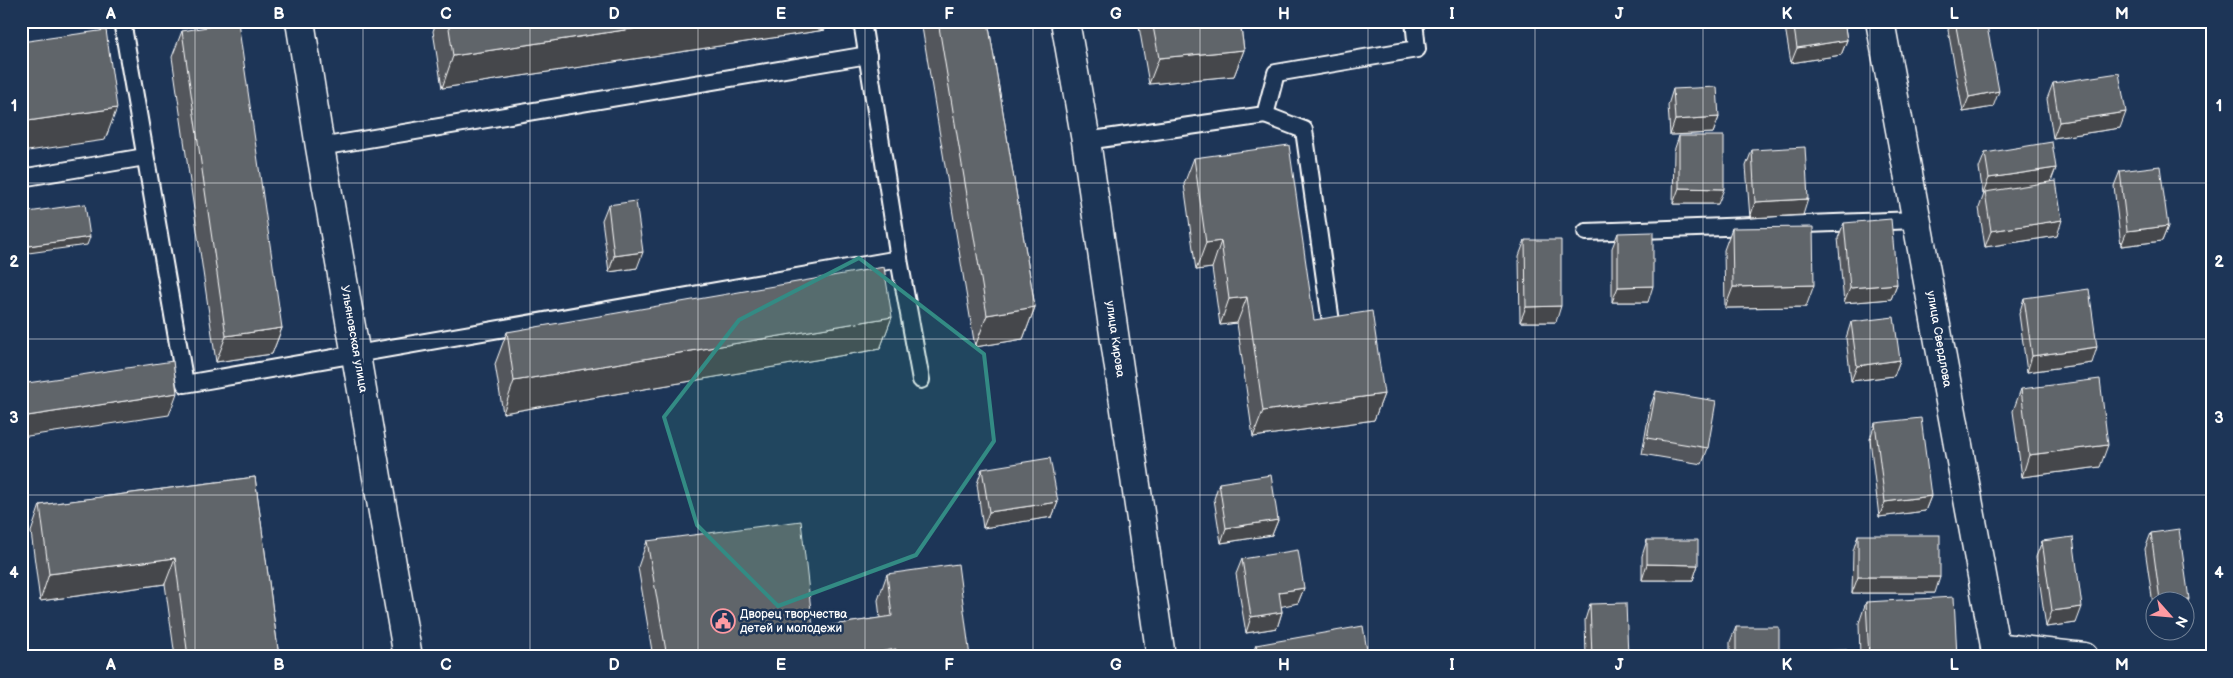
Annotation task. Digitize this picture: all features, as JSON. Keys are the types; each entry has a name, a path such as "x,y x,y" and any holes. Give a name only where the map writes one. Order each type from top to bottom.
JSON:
{"street":[{"name":"Ульяновская улица","path":"300,21 408,657"},
{"name":"улица Кирова","path":"1065,21 1086,141 1161,657"},
{"name":"улица Свердлова","path":"1880,21 1996,652"},
{"path":"1996,652 2084,657"}],"lane":[{"path":"122,21 185,384 899,259"},
{"path":"862,21 899,259 921,380"},
{"path":"1265,115 1276,73 1417,49 1414,21"},
{"path":"320,147 868,55"},
{"path":"1086,141 1265,115 1304,130 1331,322"},
{"path":"21,178 145,157"},
{"path":"1586,232 1917,220"}],"highlighted area":[{"path":"859,258 984,354 994,441 916,555 778,606 697,525 664,417 739,320"}],"building":[{"path":"448,21 684,21 453,56"},
{"path":"938,21 988,21 1035,307 987,315"},
{"path":"1152,21 1240,21 1244,50 1159,58"},
{"path":"1793,21 1844,21 1847,40 1797,48"},
{"path":"1955,21 1986,21 1999,91 1969,97"},
{"path":"238,22 282,328 226,336 182,31"},
{"path":"106,30 117,108 21,122 21,42"},
{"path":"2119,73 2126,112 2059,122 2053,83"},
{"path":"1717,87 1719,117 1675,120 1673,89"},
{"path":"1679,136 1724,136 1724,189 1679,188"},
{"path":"2052,142 2056,168 1989,178 1985,153"},
{"path":"1289,145 1314,320 1372,311 1384,394 1263,411 1247,297 1229,299 1221,241 1206,243 1194,158"},
{"path":"1805,147 1808,199 1755,202 1752,150"},
{"path":"2160,166 2168,226 2127,231 2120,171"},
{"path":"2056,181 2062,220 1991,231 1985,192"},
{"path":"636,201 643,252 614,256 608,205"},
{"path":"85,204 90,237 21,247 21,213"},
{"path":"1891,219 1897,284 1850,288 1844,223"},
{"path":"1813,227 1814,285 1733,287 1732,228"},
{"path":"1653,232 1653,286 1618,287 1618,233"},
{"path":"1525,240 1561,240 1561,306 1526,307"},
{"path":"884,267 892,317 514,381 507,332"},
{"path":"2089,289 2097,347 2032,356 2024,298"},
{"path":"1894,317 1900,360 1857,366 1851,322"},
{"path":"173,361 177,393 21,417 21,384"},
{"path":"2100,379 2108,445 2029,455 2021,389"},
{"path":"1656,391 1716,401 1708,448 1647,438"},
{"path":"1921,418 1931,496 1885,502 1875,423"},
{"path":"1050,458 1058,502 989,512 982,469"},
{"path":"1271,475 1278,520 1226,528 1219,483"},
{"path":"255,477 279,657 188,657 175,558 49,574 40,505"},
{"name":"Дворец творчества детей и молодежи","path":"801,521 813,628 892,616 887,574 958,564 970,657 897,657 896,649 851,657 667,657 647,541"},
{"path":"2179,529 2188,590 2159,590 2151,533"},
{"path":"1858,535 1940,535 1940,577 1858,577"},
{"path":"2073,537 2082,607 2052,611 2042,541"},
{"path":"1647,540 1698,540 1698,565 1647,564"},
{"path":"1298,550 1304,588 1279,592 1282,612 1251,617 1242,559"},
{"path":"1954,597 1957,657 1869,657 1866,602"},
{"path":"1626,603 1628,657 1592,657 1590,604"},
{"path":"1363,626 1368,657 1258,657 1256,645"},
{"path":"1736,627 1779,627 1779,657 1751,657 1751,653 1736,653"},
{"path":"21,630 26,657 21,657"},
{"path":"1847,650 1847,657 1803,657 1803,651"}],"place":[{"name":"Дворец творчества детей и молодежи","path":"723,621"}]}
